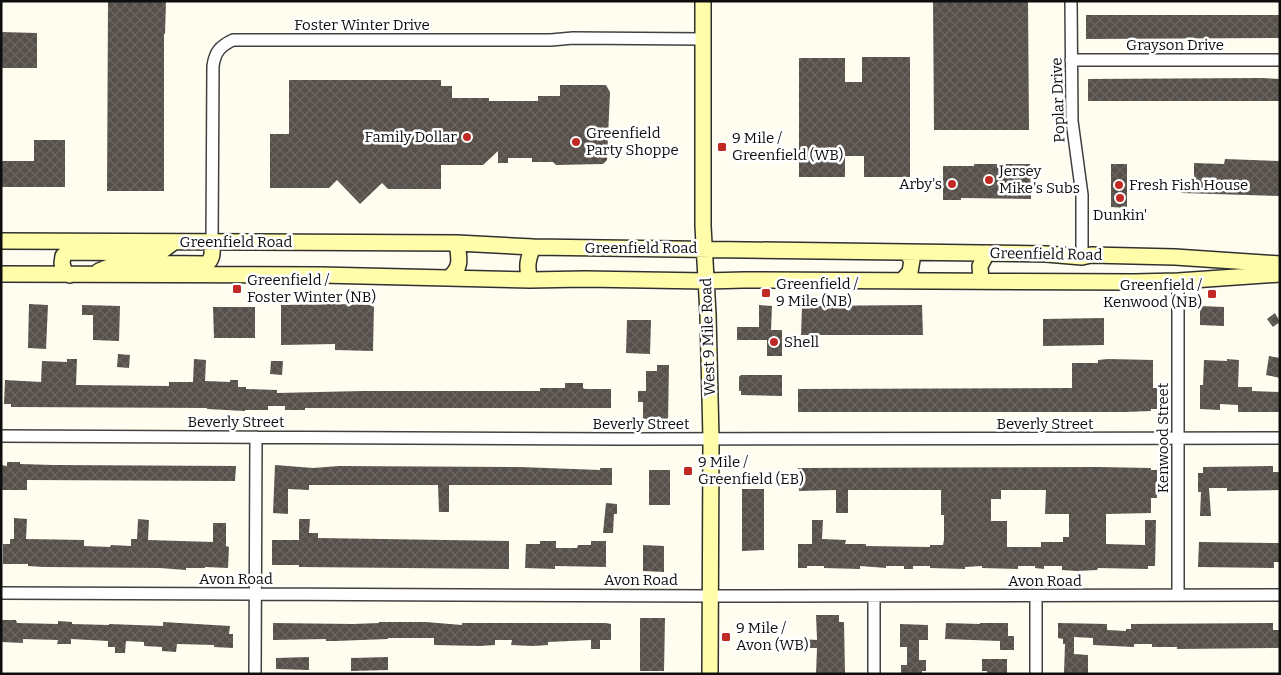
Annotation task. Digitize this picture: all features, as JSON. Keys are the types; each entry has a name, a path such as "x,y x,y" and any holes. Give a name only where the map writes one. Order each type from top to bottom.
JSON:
{"main road":[{"name":"West 9 Mile Road","path":"704,1 704,248 711,439 710,674"},
{"name":"Greenfield Road","path":"1,241 456,243 533,247 704,248 1046,254 1082,257 1091,255 1175,257 1280,264"},
{"path":"70,275 64,271 62,263 63,256 68,252 159,253 174,242"},
{"path":"88,275 119,263 206,264 210,261 213,254 212,242"},
{"path":"450,277 457,272 459,254 456,243"},
{"path":"530,280 527,265 528,257 533,247"},
{"path":"902,281 910,272 912,260 906,252"},
{"path":"981,281 980,266 988,253"},
{"name":"Greenfield Road","path":"1,274 321,275 530,280 706,281 1178,281 1280,274"}],"street":[{"name":"Poplar Drive","path":"1072,1 1072,134 1082,195 1082,257"},
{"name":"Foster Winter Drive","path":"212,242 213,66 214,56 223,44 233,40 703,39"},
{"name":"Grayson Drive","path":"1071,60 1280,60"},
{"name":"Kenwood Street","path":"1178,281 1178,595"},
{"name":"Beverly Street","path":"1,436 711,439 1280,438"},
{"path":"255,674 256,437"},
{"name":"Avon Road","path":"1,593 710,596 1280,595"},
{"path":"874,596 874,674"},
{"path":"1036,596 1036,674"}],"building":[{"path":"108,1 166,1 164,34 164,191 107,191"},
{"path":"933,1 1028,1 1029,130 934,130"},
{"path":"1086,15 1280,15 1280,38 1086,39"},
{"path":"1,32 37,33 37,68 1,68"},
{"path":"862,57 910,57 910,177 864,177 864,156 845,156 845,177 799,177 799,58 845,58 845,82 862,82"},
{"path":"1088,79 1280,79 1280,101 1088,101"},
{"path":"289,80 441,80 441,86 452,86 452,98 489,98 489,101 538,101 538,96 560,96 560,85 606,85 610,92 607,160 603,164 556,165 553,162 532,162 532,158 508,158 508,163 498,163 498,151 483,165 441,165 441,189 388,189 382,183 360,204 337,180 329,188 270,188 270,134 289,134"},
{"path":"34,140 65,140 65,187 1,187 1,161 34,161"},
{"path":"1225,159 1280,161 1280,196 1181,193 1181,181 1194,181 1194,163 1224,164"},
{"path":"974,164 1030,164 1031,199 961,198 961,200 943,200 943,166 974,166"},
{"path":"1111,164 1127,164 1127,208 1111,207"},
{"path":"29,304 48,305 46,349 28,348"},
{"path":"82,305 120,306 119,341 93,340 93,315 82,315"},
{"path":"281,305 374,305 373,351 335,350 335,344 281,345"},
{"path":"759,305 772,306 771,330 782,330 782,356 767,356 767,340 737,340 737,327 759,327"},
{"path":"922,305 923,335 801,335 802,306"},
{"path":"1200,306 1224,307 1224,326 1200,325"},
{"path":"213,307 255,307 255,338 214,338"},
{"path":"1275,313 1280,322 1273,327 1267,319"},
{"path":"1104,318 1104,345 1043,346 1043,319"},
{"path":"627,320 651,320 650,354 626,353"},
{"path":"118,354 130,355 129,368 117,367"},
{"path":"1269,356 1280,358 1280,378 1266,375"},
{"path":"67,359 77,359 76,385 169,386 169,382 193,382 194,359 206,360 205,381 230,382 230,380 238,380 238,387 277,390 277,393 540,391 540,388 565,388 565,383 583,383 583,388 585,389 611,389 611,408 305,408 305,410 285,410 285,406 268,406 268,410 245,411 207,408 11,407 11,404 4,404 5,380 41,382 42,361 67,362"},
{"path":"1227,359 1239,360 1238,387 1252,387 1252,391 1280,392 1280,412 1238,412 1238,405 1220,404 1220,410 1200,409 1200,385 1203,385 1204,360 1227,361"},
{"path":"1098,360 1153,360 1153,388 1157,388 1157,409 1125,412 798,412 798,389 1072,388 1072,363 1098,363"},
{"path":"271,361 283,361 282,375 270,374"},
{"path":"657,365 669,365 668,423 643,422 643,402 638,402 638,391 646,391 646,371 657,371"},
{"path":"741,375 782,375 782,396 741,395 741,391 739,391 739,377"},
{"path":"7,462 53,465 236,466 235,481 27,480 27,490 1,490 1,465 7,466"},
{"path":"275,465 313,468 339,466 520,467 600,470 600,468 612,468 612,485 449,485 449,512 439,512 438,485 309,485 309,490 288,489 288,514 273,513"},
{"path":"1273,466 1273,472 1280,472 1280,490 1227,491 1227,488 1209,488 1211,516 1200,516 1201,492 1198,492 1198,473 1203,473 1203,467"},
{"path":"798,468 1151,468 1151,470 1157,470 1157,498 1151,498 1151,513 1106,514 1106,544 1145,545 1145,520 1156,520 1155,566 1148,566 1148,569 1098,568 1097,570 1077,571 1062,570 1062,566 1044,566 1044,569 1035,568 1035,566 1018,566 1018,569 982,568 982,566 965,567 965,569 930,568 930,566 913,566 913,569 904,569 904,566 886,566 886,568 860,566 860,569 824,568 824,566 798,568 798,544 812,544 812,520 823,520 822,539 846,540 845,544 866,544 866,546 930,547 930,545 943,545 944,515 941,515 941,490 848,490 848,513 836,513 836,490 799,491","holes":["1001,490 1046,490 1045,514 1069,514 1069,537 1063,537 1063,542 1041,542 1041,547 1007,547 1007,521 991,521 991,499 1001,499"]},
{"path":"649,470 670,470 670,505 649,505"},
{"path":"742,489 764,489 764,550 742,551"},
{"path":"606,503 617,504 617,514 614,514 613,533 603,533"},
{"path":"14,518 27,519 26,539 84,540 84,546 110,547 111,545 131,546 131,539 137,539 138,519 149,520 148,540 213,542 213,523 226,523 226,546 229,547 228,568 205,567 186,568 186,570 44,567 28,566 28,564 3,564 3,544 10,544 10,539 14,539"},
{"path":"299,519 310,519 309,533 318,533 318,538 509,541 509,569 299,567 299,565 272,565 272,540 299,540"},
{"path":"540,541 556,541 556,548 577,548 578,545 591,545 591,541 606,541 606,567 555,566 555,569 525,568 526,544 540,544"},
{"path":"1199,542 1280,543 1280,562 1274,562 1274,568 1198,567"},
{"path":"643,545 664,546 664,572 643,571"},
{"path":"816,615 839,615 839,622 844,622 845,674 816,674 817,648 800,648 801,639 817,640"},
{"path":"640,618 665,618 664,671 640,671"},
{"path":"2,620 16,620 17,623 58,624 58,621 72,622 72,624 163,626 163,622 230,626 229,634 233,634 233,648 214,647 214,645 177,644 176,652 162,651 162,647 144,646 144,642 126,641 125,653 115,653 115,647 108,647 108,641 71,639 71,644 57,644 58,640 23,639 23,643 2,642"},
{"path":"426,622 462,625 462,623 606,623 611,624 611,640 600,640 600,649 591,649 591,640 548,642 548,645 533,646 511,645 512,640 495,640 495,645 480,646 434,645 434,638 335,641 326,641 326,639 273,640 273,623 353,624"},
{"path":"946,623 1008,623 1008,636 1014,636 1014,650 1000,650 1000,641 945,639"},
{"path":"1058,623 1107,624 1107,630 1126,631 1126,629 1131,629 1131,624 1273,623 1273,630 1280,630 1280,648 1177,649 1177,647 1152,647 1152,644 1134,644 1134,647 1093,645 1093,638 1074,637 1074,654 1088,655 1088,674 1064,673 1065,644 1063,644 1063,639 1058,638"},
{"path":"900,624 928,625 928,640 919,640 919,660 926,660 926,671 922,671 922,674 901,674 901,665 907,665 907,647 900,647"},
{"path":"309,657 309,670 276,669 276,658"},
{"path":"388,657 388,670 351,671 351,658"},
{"path":"982,659 1007,659 1007,674 987,674 987,671 982,671"}],"place":[{"name":"Family Dollar","path":"467,137"},
{"name":"Greenfield Party Shoppe","path":"576,142"},
{"name":"9 Mile / Greenfield (WB)","path":"722,147"},
{"name":"Jersey Mike's Subs","path":"989,180"},
{"name":"Arby's","path":"952,184"},
{"name":"Fresh Fish House","path":"1119,185"},
{"name":"Dunkin'","path":"1120,198"},
{"name":"Greenfield / Foster Winter (NB)","path":"237,289"},
{"name":"Greenfield / 9 Mile (NB)","path":"766,293"},
{"name":"Greenfield / Kenwood (NB)","path":"1212,294"},
{"name":"Shell","path":"774,342"},
{"name":"9 Mile / Greenfield (EB)","path":"688,471"},
{"name":"9 Mile / Avon (WB)","path":"726,637"}]}
